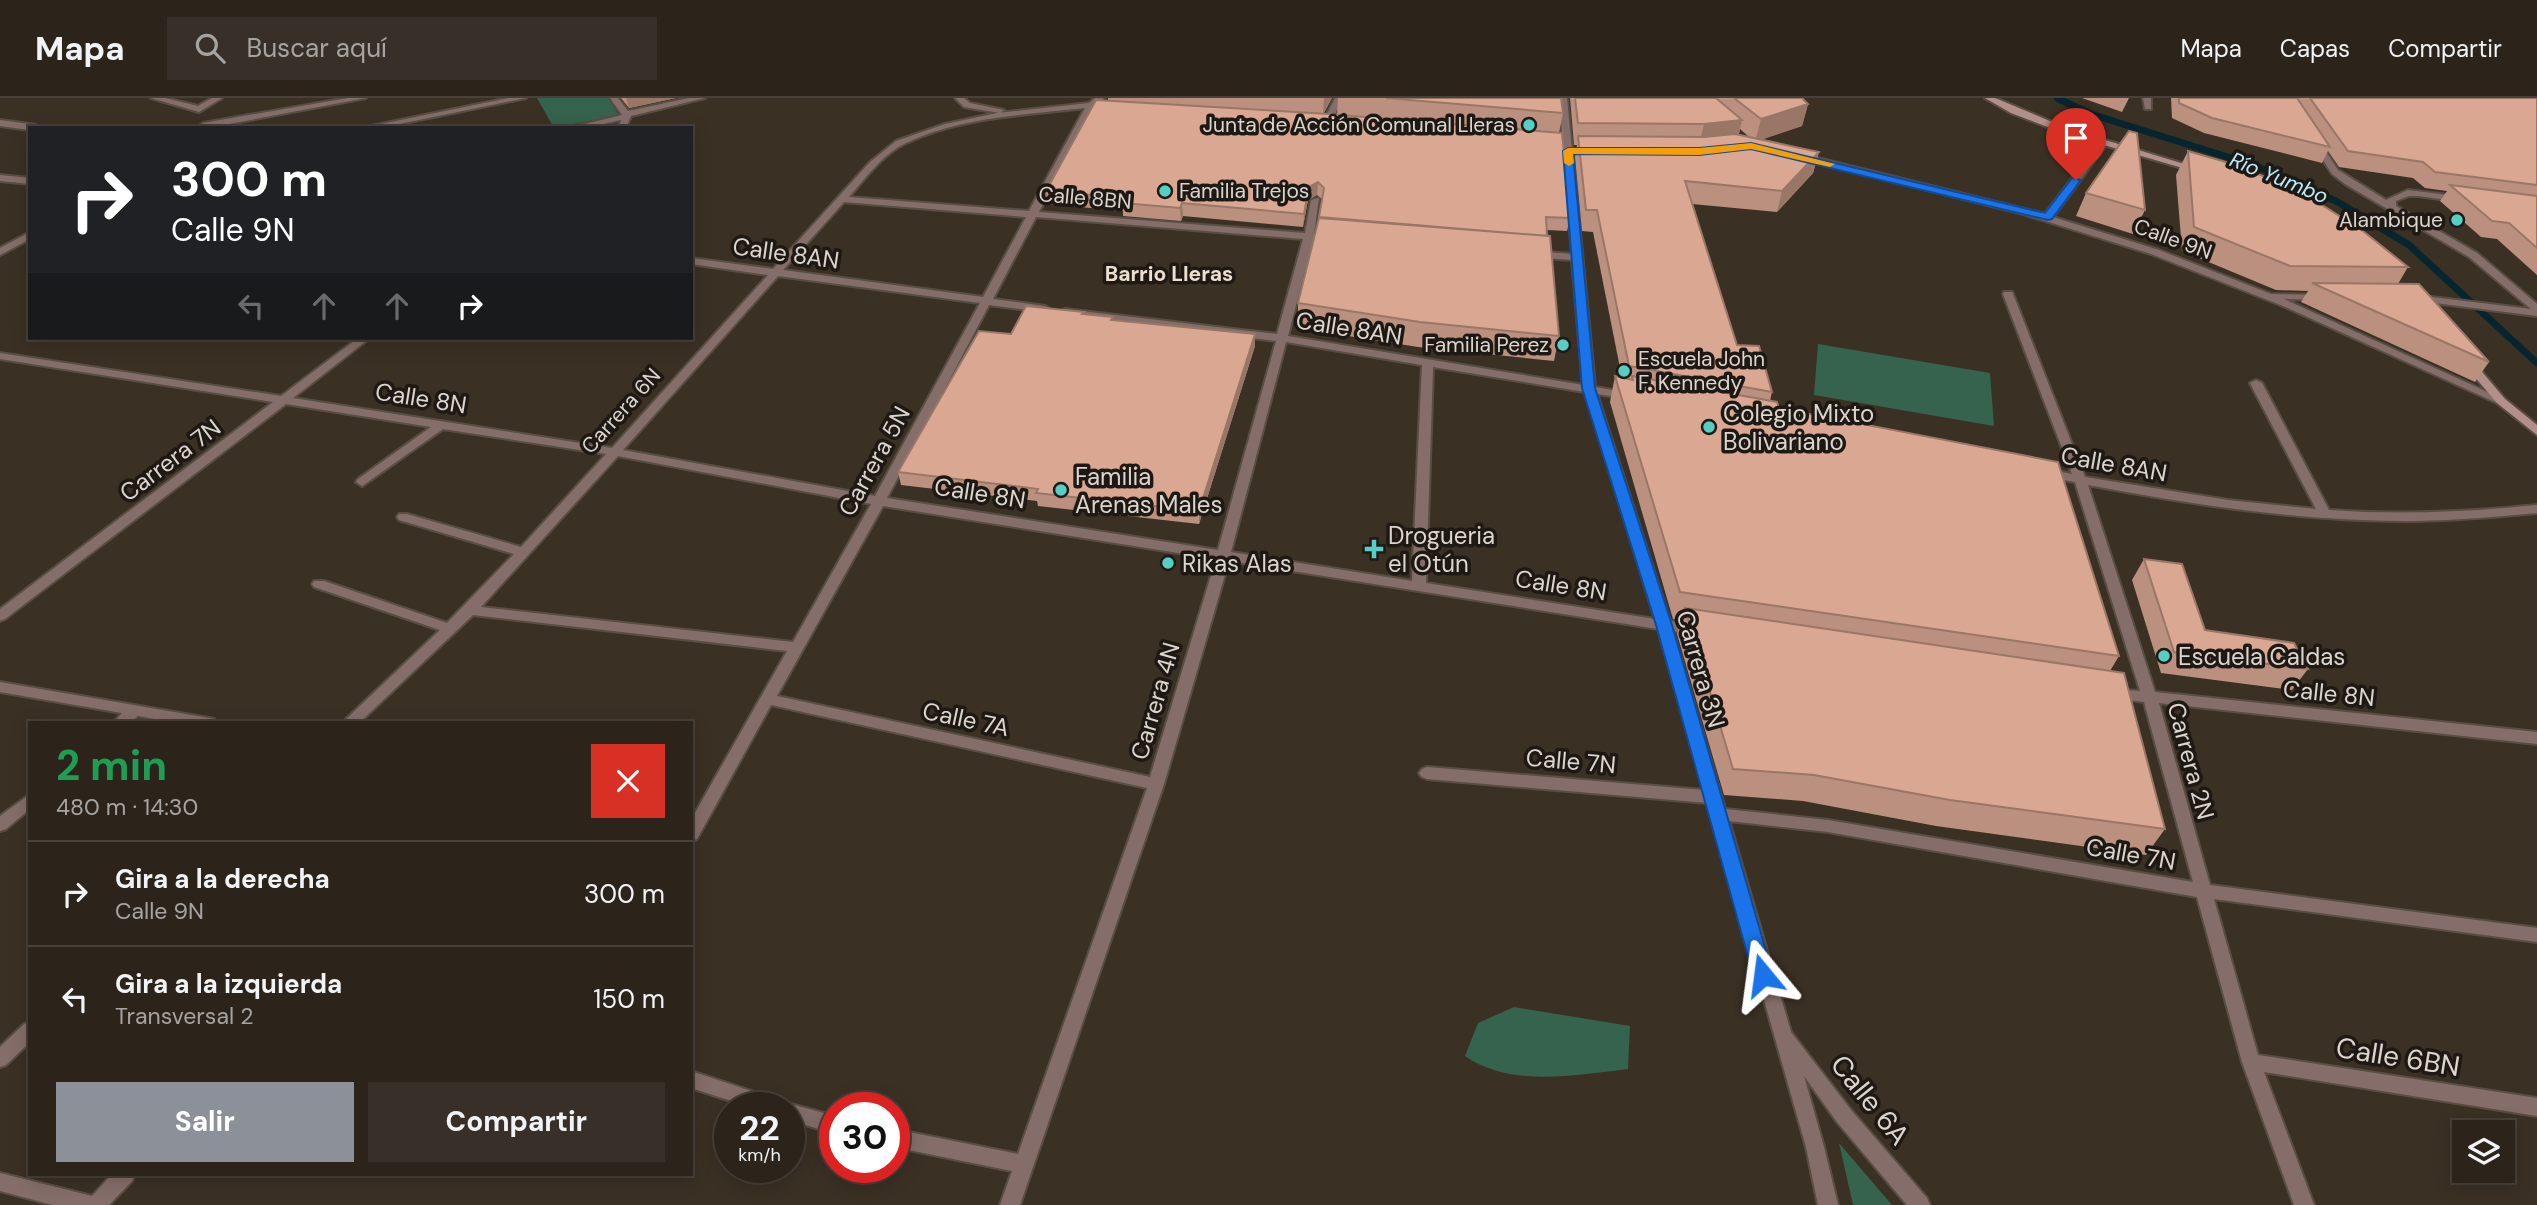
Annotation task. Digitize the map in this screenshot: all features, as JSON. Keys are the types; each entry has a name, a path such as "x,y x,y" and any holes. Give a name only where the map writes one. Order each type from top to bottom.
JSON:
{"street":[{"path":"155,98 199,108 218,98"},
{"path":"207,126 356,98"},
{"path":"375,126 522,98"},
{"path":"614,98 626,115"},
{"path":"580,126 701,98"},
{"path":"959,98 967,105 999,110 1098,103"},
{"path":"1328,120 1339,98"},
{"name":"Carrera 3N","path":"1563,98 1589,388 1664,625 1714,806 1815,1146 1828,1205"},
{"path":"1989,98 2104,144 2210,174"},
{"name":"Carrera 6N","path":"351,721 470,610 873,164 899,143 948,126 997,116 1098,103"},
{"name":"Carrera 5N","path":"693,831 879,501 1034,212 1098,103"},
{"path":"199,108 202,126"},
{"path":"623,126 626,115"},
{"path":"1314,119 1342,121"},
{"path":"0,123 28,127"},
{"path":"2307,130 2335,172 2473,255 2537,311"},
{"path":"1554,140 1581,151"},
{"path":"2048,217 2104,144"},
{"name":"Calle 9N","path":"1790,155 2048,217 2155,251 2270,296 2501,401"},
{"path":"0,178 28,181"},
{"path":"2391,207 2391,200 2408,194 2471,200"},
{"name":"Calle 8BN","path":"841,198 1336,239"},
{"name":"Carrera 4N","path":"1010,1205 1156,784 1224,554 1309,236 1315,200"},
{"path":"0,252 28,236"},
{"path":"1524,253 1577,257"},
{"name":"Calle 8AN","path":"693,261 986,302 1280,338 1643,398"},
{"path":"2401,293 2412,298 2537,311"},
{"name":"Carrera 2N","path":"2008,294 2080,480 2150,698 2251,1062 2304,1205"},
{"name":"Calle 9N","path":"2270,296 2335,297"},
{"path":"2412,298 2421,308"},
{"name":"Carrera 7N","path":"0,616 362,340"},
{"path":"2456,349 2501,401 2537,431"},
{"name":"Calle 8N","path":"0,356 615,452 879,501 1704,631"},
{"path":"1419,584 1428,361"},
{"path":"2256,383 2325,514"},
{"path":"362,482 441,425"},
{"name":"Calle 8AN","path":"2026,470 2216,503 2325,514 2435,518 2537,509"},
{"path":"403,517 523,552"},
{"path":"319,584 450,629"},
{"path":"470,610 795,647"},
{"path":"0,687 198,721"},
{"name":"Calle 8N","path":"2096,690 2150,698 2537,738"},
{"name":"Calle 7A","path":"767,699 1156,784"},
{"path":"122,721 135,710"},
{"name":"Calle 7N","path":"1427,772 1714,806 2204,891 2537,935"},
{"path":"0,825 28,802"},
{"name":"Calle 6A","path":"1779,1029 1844,1116 1920,1205"},
{"path":"0,1059 28,1032"},
{"name":"Calle 6BN","path":"2251,1062 2537,1107"},
{"path":"693,1080 731,1092"},
{"path":"910,1141 1022,1164"},
{"path":"0,1182 93,1205 123,1176"}],"green space":[{"path":"537,98 608,98 619,115 564,126 553,126"},
{"path":"1818,344 1990,373 1994,426 1814,395"},
{"path":"1514,1007 1630,1026 1628,1069 1566,1076 1523,1076 1483,1066 1465,1056 1478,1023"},
{"path":"1839,1143 1892,1205 1853,1205"}],"building":[{"path":"1386,98 1561,98 1563,113"},
{"path":"1575,98 1716,98 1742,120 1704,124 1578,123"},
{"path":"1734,98 1802,98 1808,104 1761,119"},
{"path":"2179,98 2297,98 2330,147 2212,118 2179,103"},
{"path":"2310,98 2537,98 2537,185 2435,172 2423,162 2348,151"},
{"path":"1096,100 1328,114 1562,133 1570,218 1546,217 1547,236 1319,217 1324,188 1318,182 1309,187 1304,214 1182,203 1180,208 1122,203 1125,198 1046,191"},
{"path":"2129,131 2137,133 2145,210 2086,193"},
{"path":"1735,134 1819,152 1782,191 1685,181 1737,345 1759,346 1772,392 1629,366 1597,210 1586,210 1578,136 1704,137"},
{"path":"2188,151 2243,167 2311,198 2363,231 2408,267 2290,266 2194,227"},
{"path":"2450,185 2537,196 2537,248 2509,223 2492,221"},
{"path":"1319,218 1550,236 1559,336 1420,322 1298,303"},
{"path":"2312,283 2419,284 2489,362"},
{"path":"1026,306 1113,317 1111,320 1255,334 1199,511 1036,493 1038,489 898,472 979,331 1011,334"},
{"path":"1615,376 1633,380 1632,376 1777,402 1779,408 2058,462 2119,656 1680,592"},
{"path":"2144,559 2182,564 2205,630 2294,643 2308,669 2174,652"},
{"path":"1685,608 2124,673 2165,829 1950,800 1814,775 1733,769"}],"waterway":[{"name":"Río Yumbo","path":"2057,98 2091,114 2253,165 2336,201 2409,245 2537,363"}],"slow traffic":[{"path":"1569,163 1568,151 1699,152 1751,146 1830,164"}],"place":[{"name":"Junta de Acción Comunal Lleras","path":"1529,125"},
{"name":"Familia Trejos","path":"1165,191"},
{"name":"Alambique","path":"2457,220"},
{"name":"Familia Perez","path":"1563,345"},
{"name":"Escuela John F. Kennedy","path":"1624,371"},
{"name":"Colegio Mixto Bolivariano","path":"1709,427"},
{"name":"Familia Arenas Males","path":"1061,490"},
{"name":"Drogueria el Otún","path":"1374,549"},
{"name":"Rikas Alas","path":"1168,563"},
{"name":"Escuela Caldas","path":"2164,656"}],"district":[{"name":"Barrio Lleras","path":"1169,274"}],"route":[{"path":"1763,975 1664,625 1589,388 1568,151 1699,152 1751,146 2048,217 2076,180"}]}
